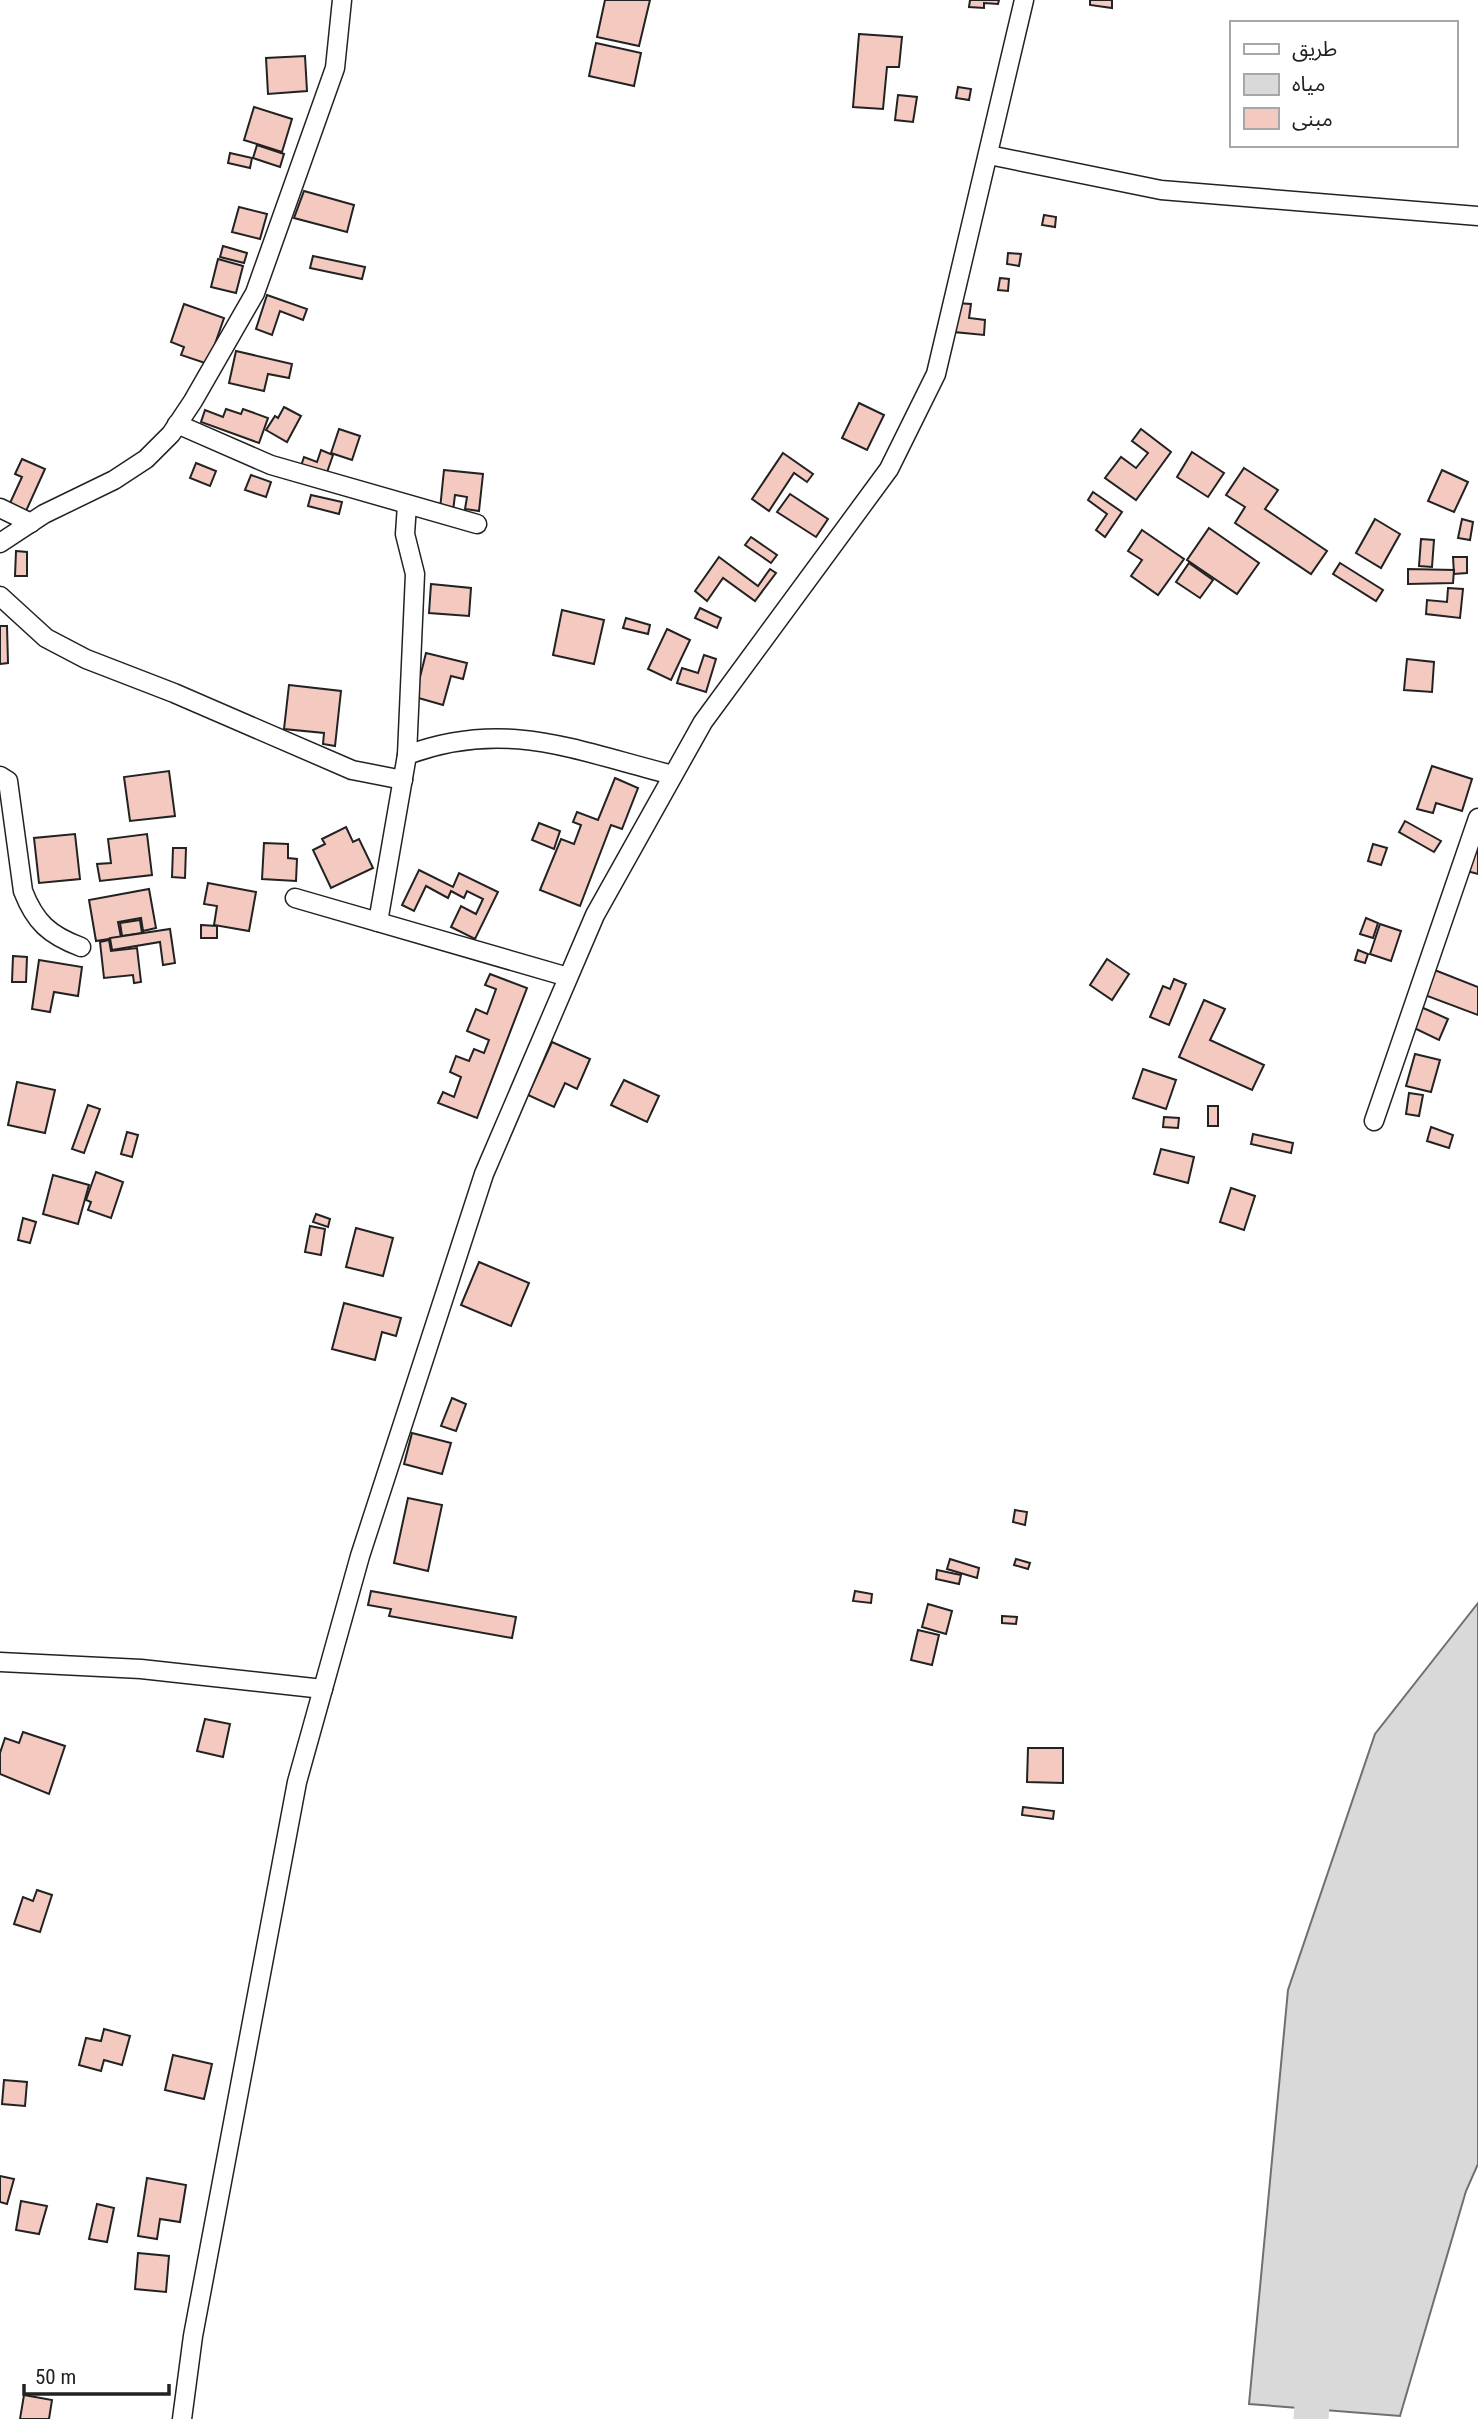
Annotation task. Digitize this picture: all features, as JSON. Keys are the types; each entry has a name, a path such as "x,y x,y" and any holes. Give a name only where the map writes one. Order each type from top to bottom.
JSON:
{"street":[{"path":"0,542 114,480 146,459 177,424 255,293 335,68 342,0"},
{"path":"182,2419 193,2336 295,1796 360,1556 484,1174 595,915 673,775 703,722 889,469 936,374 1024,0"},
{"path":"989,155 1161,190 1478,216"},
{"path":"177,424 271,465 477,524"},
{"path":"378,922 407,755 415,574 405,534 407,505"},
{"path":"0,508 31,523"},
{"path":"0,596 46,638 86,659 174,692 352,769 403,780"},
{"path":"407,755 468,737 500,736 532,740 673,775"},
{"path":"0,776 8,781 23,891 28,905 39,924 58,938 81,947"},
{"path":"1374,1121 1478,818"},
{"path":"295,898 568,977"},
{"path":"0,1662 141,1669 323,1689"}],"water":[{"path":"1478,1603 1478,2164 1466,2191 1400,2416 1249,2404 1288,1990 1375,1734"}],"building":[{"path":"605,0 650,0 639,46 597,37"},
{"path":"970,0 999,0 998,4 984,3 984,8 969,7"},
{"path":"1090,0 1112,0 1112,8 1090,5"},
{"path":"859,34 902,37 899,67 887,67 883,109 853,107"},
{"path":"596,43 641,53 634,86 589,76"},
{"path":"305,56 307,91 268,94 266,58"},
{"path":"958,87 971,89 969,100 956,98"},
{"path":"898,95 917,97 913,122 895,120"},
{"path":"254,107 292,119 282,152 244,140"},
{"path":"257,145 284,154 280,167 253,158"},
{"path":"230,153 252,158 250,168 228,163"},
{"path":"304,191 354,205 347,232 294,218"},
{"path":"239,207 267,214 260,239 232,232"},
{"path":"1044,215 1056,217 1055,227 1042,225"},
{"path":"223,246 247,253 244,263 220,257"},
{"path":"1008,253 1021,254 1019,266 1007,264"},
{"path":"313,256 365,267 362,279 310,268"},
{"path":"218,259 243,266 236,293 211,287"},
{"path":"1000,278 1009,279 1008,291 998,290"},
{"path":"267,295 307,309 303,320 280,311 272,335 256,329"},
{"path":"956,303 971,304 969,318 985,320 984,335 954,332"},
{"path":"184,304 224,318 208,364 181,355 184,347 171,342"},
{"path":"236,351 292,364 289,378 268,374 264,391 229,383"},
{"path":"859,403 884,415 867,450 842,438"},
{"path":"284,407 301,416 287,442 266,430"},
{"path":"226,409 241,414 243,409 268,418 259,443 201,422 205,410 223,417"},
{"path":"339,429 360,436 352,460 331,453"},
{"path":"1141,429 1171,452 1136,500 1105,478 1121,457 1136,468 1148,453 1132,441"},
{"path":"321,450 333,455 325,478 300,469 304,457 317,462"},
{"path":"1192,452 1224,473 1208,497 1177,477"},
{"path":"783,453 813,474 807,482 794,473 769,511 752,499"},
{"path":"22,459 45,469 26,511 10,503 22,477 15,474"},
{"path":"196,463 216,471 210,486 190,478"},
{"path":"1244,468 1278,490 1265,509 1327,551 1311,574 1235,523 1245,507 1226,495"},
{"path":"444,470 483,474 479,511 465,509 467,497 455,495 453,511 440,509"},
{"path":"1442,470 1468,482 1454,512 1428,501"},
{"path":"251,475 271,482 266,497 245,490"},
{"path":"1093,492 1122,512 1105,537 1096,530 1107,514 1088,500"},
{"path":"790,494 828,519 816,537 777,512"},
{"path":"311,495 342,502 339,514 308,506"},
{"path":"1375,519 1400,534 1381,568 1356,553"},
{"path":"1462,519 1473,522 1470,540 1458,538"},
{"path":"1209,528 1259,563 1237,594 1187,560"},
{"path":"1142,530 1184,559 1158,595 1131,576 1142,560 1128,551"},
{"path":"751,537 777,555 771,563 745,545"},
{"path":"1421,539 1434,540 1432,567 1419,566"},
{"path":"16,551 27,552 27,576 15,576"},
{"path":"719,557 758,586 770,569 776,573 755,601 723,578 707,601 695,591"},
{"path":"1453,557 1467,557 1467,573 1454,574"},
{"path":"1189,563 1213,580 1200,598 1176,582"},
{"path":"1340,563 1383,590 1376,601 1333,574"},
{"path":"1408,569 1454,570 1453,583 1408,584"},
{"path":"431,584 471,588 469,616 429,613"},
{"path":"1448,588 1463,589 1460,618 1426,614 1427,600 1447,602"},
{"path":"700,608 721,618 717,628 695,618"},
{"path":"562,610 604,620 594,664 553,655"},
{"path":"626,618 650,625 648,634 623,628"},
{"path":"0,626 7,626 8,663 0,664"},
{"path":"667,629 690,640 671,680 648,669"},
{"path":"426,653 467,663 463,679 451,676 443,705 415,697"},
{"path":"704,655 716,659 706,692 677,683 682,668 698,673"},
{"path":"1407,659 1434,662 1432,692 1404,690"},
{"path":"289,685 341,691 335,746 323,744 324,733 284,729"},
{"path":"1432,766 1472,779 1462,811 1436,803 1433,813 1417,809"},
{"path":"169,771 175,816 130,821 124,777"},
{"path":"615,778 638,788 622,829 611,825 580,906 540,890 561,839 574,844 581,825 573,822 577,812 598,820"},
{"path":"1405,821 1441,841 1434,852 1399,832"},
{"path":"539,823 560,831 554,849 532,840"},
{"path":"346,827 353,842 359,839 373,868 331,888 313,850 325,844 322,839"},
{"path":"1478,828 1478,874 1467,871"},
{"path":"75,834 80,879 39,883 34,838"},
{"path":"147,834 152,875 100,881 97,864 111,863 108,839"},
{"path":"264,843 288,844 288,858 297,859 296,881 262,879"},
{"path":"1373,844 1387,848 1381,865 1368,861"},
{"path":"173,848 186,848 185,878 172,877"},
{"path":"419,870 453,887 459,873 498,892 475,939 451,927 461,906 476,914 483,899 467,891 464,898 451,891 448,898 426,886 414,911 402,905"},
{"path":"208,883 256,892 249,931 214,925 217,906 204,904"},
{"path":"149,889 156,928 143,931 141,918 118,922 121,937 96,941 89,900"},
{"path":"1366,918 1378,923 1373,938 1360,934"},
{"path":"140,920 142,933 122,936 120,923"},
{"path":"1380,924 1401,931 1391,961 1370,954"},
{"path":"201,925 217,926 217,938 201,938"},
{"path":"170,929 175,963 163,965 160,942 112,950 110,938"},
{"path":"109,940 111,951 137,948 141,982 134,983 133,975 104,978 100,942"},
{"path":"1358,950 1368,954 1365,963 1355,960"},
{"path":"13,956 27,957 26,982 12,982"},
{"path":"1107,959 1129,974 1112,1000 1090,985"},
{"path":"39,960 82,967 78,996 54,992 50,1012 32,1009"},
{"path":"1432,969 1478,987 1478,1015 1422,994"},
{"path":"490,974 527,988 477,1118 438,1103 443,1092 454,1097 461,1077 450,1072 456,1056 469,1061 474,1049 484,1053 489,1040 467,1031 476,1009 487,1014 496,989 485,985"},
{"path":"1174,979 1186,984 1169,1025 1150,1017 1163,986 1170,989"},
{"path":"1204,1000 1225,1009 1210,1040 1264,1065 1252,1090 1179,1057"},
{"path":"1421,1007 1448,1019 1439,1040 1412,1027"},
{"path":"552,1042 590,1059 577,1089 565,1083 554,1107 528,1095"},
{"path":"1415,1054 1440,1060 1431,1092 1406,1086"},
{"path":"1143,1069 1176,1080 1166,1109 1133,1098"},
{"path":"624,1080 659,1096 647,1122 611,1105"},
{"path":"17,1082 55,1090 45,1133 8,1125"},
{"path":"1409,1093 1423,1095 1419,1116 1406,1114"},
{"path":"88,1105 100,1109 84,1153 72,1149"},
{"path":"1208,1106 1218,1106 1218,1126 1208,1126"},
{"path":"1164,1117 1179,1118 1178,1128 1163,1127"},
{"path":"1431,1127 1453,1135 1449,1148 1427,1141"},
{"path":"127,1132 138,1135 132,1157 121,1154"},
{"path":"1253,1134 1293,1143 1291,1153 1251,1144"},
{"path":"1161,1149 1194,1157 1188,1183 1154,1174"},
{"path":"96,1172 123,1182 111,1218 88,1210 91,1202 86,1200"},
{"path":"53,1175 89,1185 78,1224 43,1214"},
{"path":"1231,1188 1255,1196 1244,1230 1220,1222"},
{"path":"316,1214 330,1219 328,1227 313,1222"},
{"path":"23,1218 36,1222 30,1243 18,1240"},
{"path":"310,1226 325,1229 321,1255 305,1252"},
{"path":"356,1228 393,1238 383,1276 346,1267"},
{"path":"479,1262 529,1283 511,1326 461,1305"},
{"path":"344,1303 401,1318 396,1336 382,1332 375,1360 332,1349"},
{"path":"452,1398 466,1404 456,1431 441,1426"},
{"path":"412,1433 451,1443 442,1474 404,1464"},
{"path":"408,1498 442,1505 428,1571 394,1563"},
{"path":"1015,1510 1027,1512 1025,1525 1013,1522"},
{"path":"950,1559 979,1568 977,1578 947,1569"},
{"path":"1016,1559 1030,1563 1028,1569 1014,1565"},
{"path":"937,1570 961,1575 959,1584 936,1579"},
{"path":"371,1591 516,1617 512,1638 389,1616 391,1609 368,1605"},
{"path":"855,1591 872,1594 871,1603 853,1601"},
{"path":"928,1604 952,1611 946,1634 922,1627"},
{"path":"1002,1616 1017,1617 1016,1624 1002,1623"},
{"path":"918,1630 939,1635 932,1665 911,1660"},
{"path":"205,1719 230,1724 223,1757 197,1751"},
{"path":"23,1732 65,1746 49,1794 0,1774 0,1753 5,1738 19,1743"},
{"path":"1028,1748 1063,1748 1063,1783 1027,1782"},
{"path":"1023,1807 1054,1811 1053,1819 1022,1815"},
{"path":"37,1890 52,1895 40,1932 14,1924 23,1897 33,1901"},
{"path":"104,2029 130,2036 122,2065 104,2060 101,2071 79,2065 86,2038 101,2041"},
{"path":"173,2055 212,2064 204,2099 165,2090"},
{"path":"4,2080 27,2082 25,2106 2,2104"},
{"path":"0,2176 14,2179 7,2204 0,2202"},
{"path":"147,2178 186,2185 180,2222 160,2219 157,2239 138,2236"},
{"path":"21,2201 47,2206 39,2234 16,2230"},
{"path":"97,2204 114,2208 107,2242 89,2239"},
{"path":"138,2253 169,2256 166,2292 135,2289"},
{"path":"24,2395 52,2400 49,2419 20,2419"}],"waterway":[{"path":"1311,2419 1315,2363"}]}
